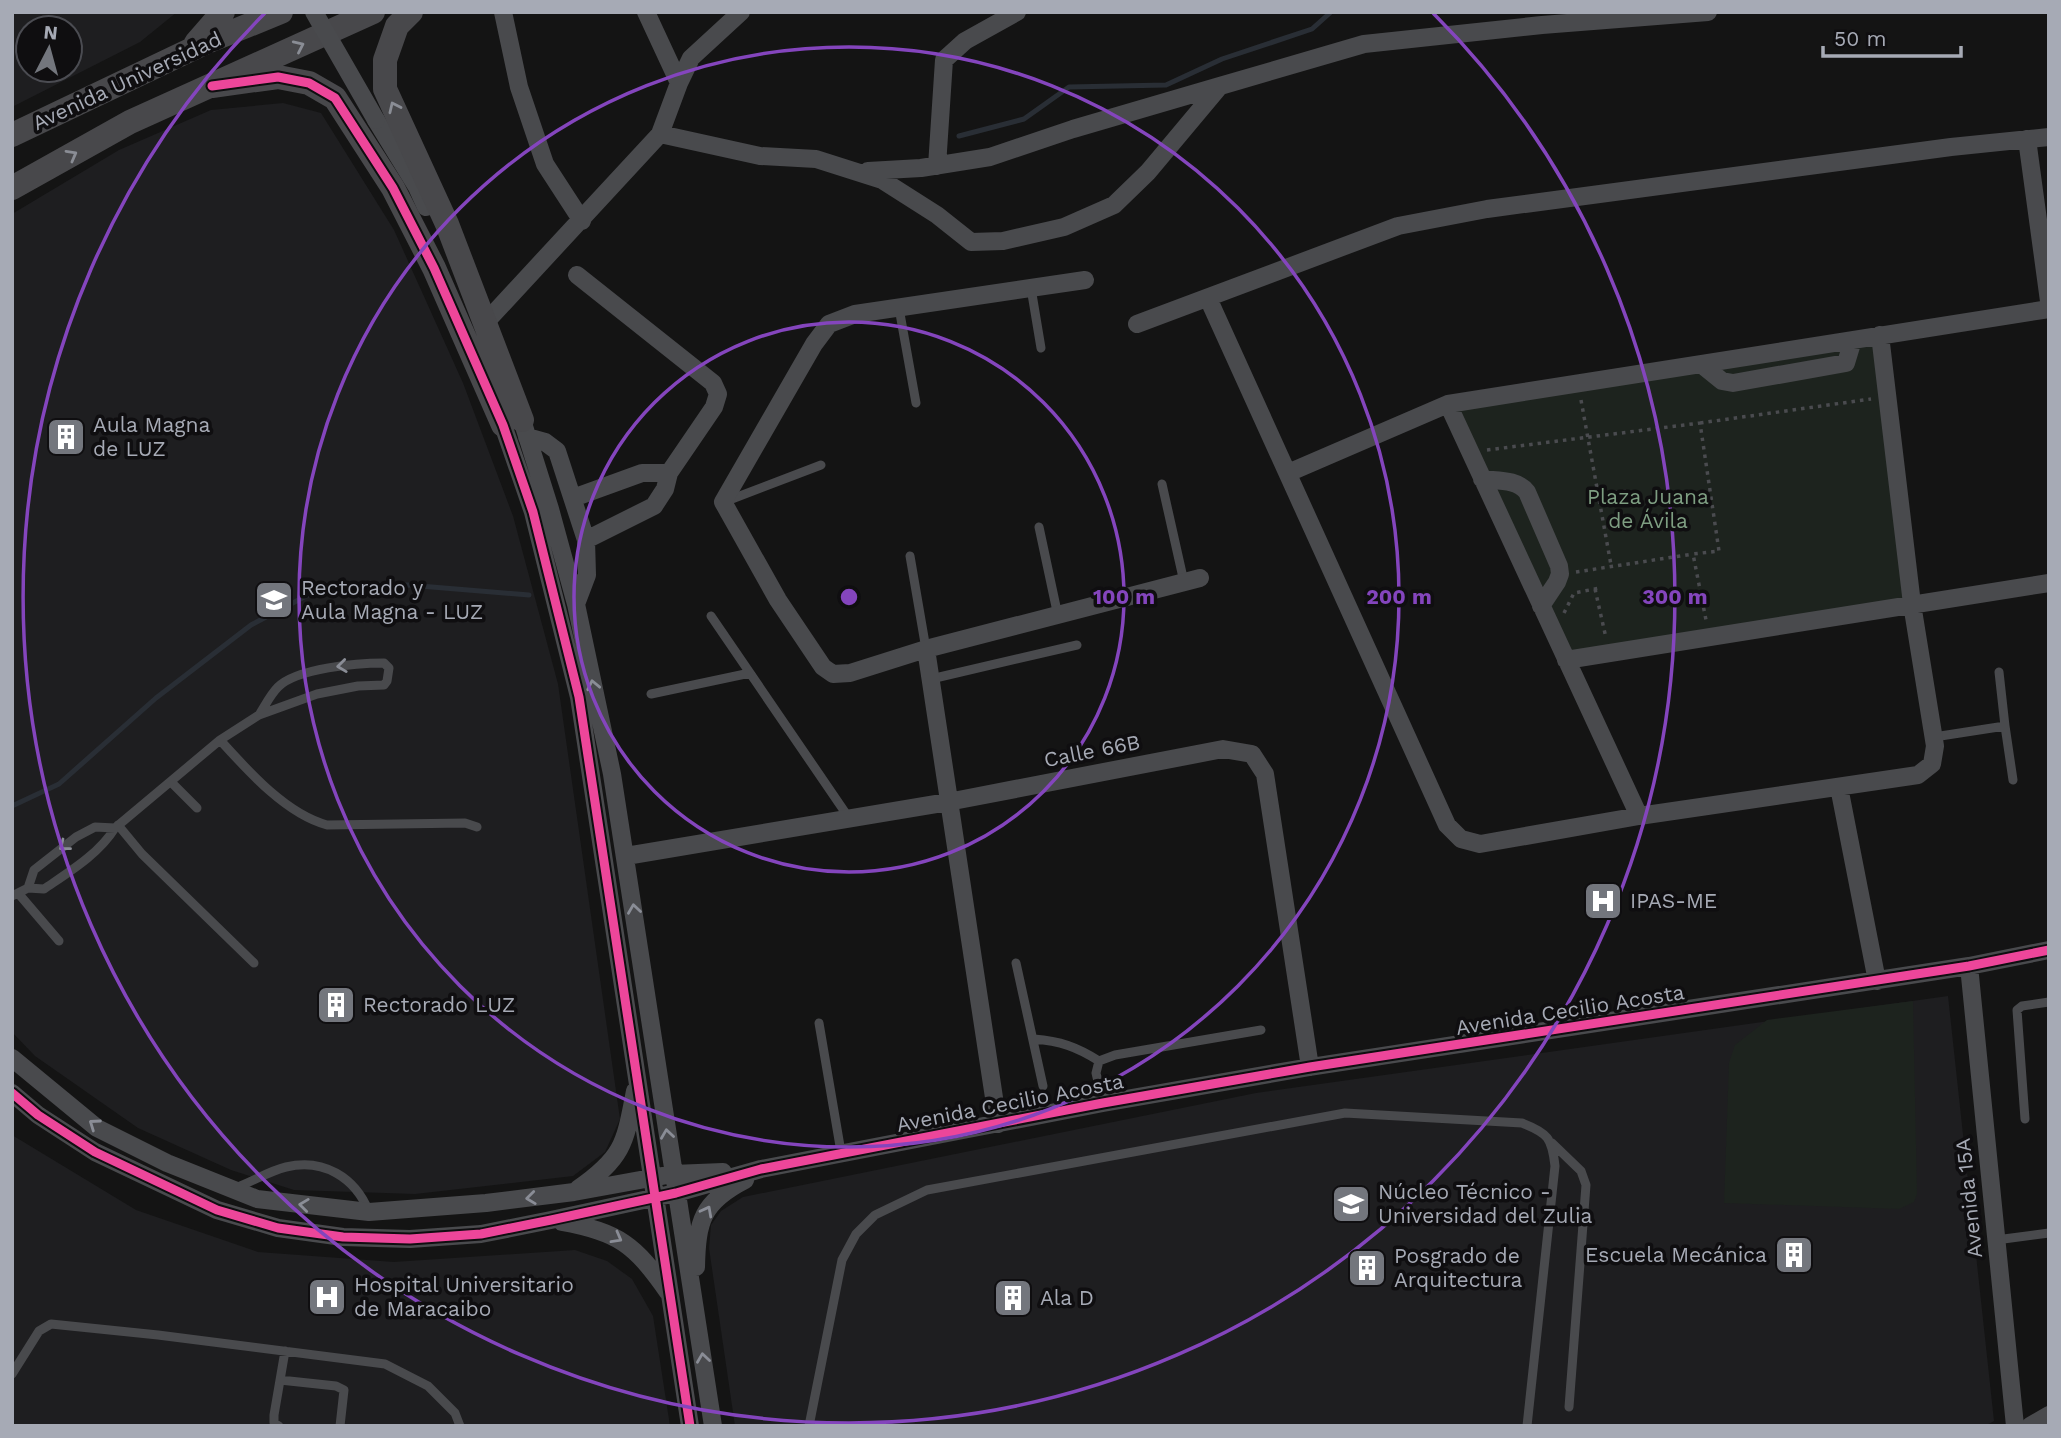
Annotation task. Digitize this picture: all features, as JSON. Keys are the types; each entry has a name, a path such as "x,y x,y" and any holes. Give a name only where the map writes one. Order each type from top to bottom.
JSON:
{"street":[{"path":"188,51 223,12"},
{"name":"Avenida Universidad","path":"12,135 188,51 281,12"},
{"path":"314,12 417,187 450,257 517,427 533,512 579,696 690,1426"},
{"name":"Avenida Universidad","path":"12,188 130,122 373,12"},
{"path":"411,12 397,26 389,48 385,60 385,89 447,224 485,323 576,604 612,774 626,856 713,1426"},
{"path":"503,12 519,87 545,164 582,220"},
{"path":"646,12 658,43 679,83"},
{"path":"485,323 660,134 691,58 741,12"},
{"path":"937,166 944,60 965,41 1017,12"},
{"path":"857,172 937,166 990,157 1073,129 1364,44 1542,25 1708,12"},
{"path":"212,86 278,78 309,83 335,98 393,188 517,427 558,451 586,540 587,575 576,604"},
{"path":"660,134 760,156 816,159 882,180 937,215 971,242 1003,241 1064,227 1114,205 1148,172 1220,86"},
{"path":"1137,324 1398,226 1500,208 1937,149 2049,137"},
{"path":"2027,139 2049,300"},
{"path":"578,275 713,383 718,394 714,407 669,473 666,489 654,506 586,540"},
{"path":"1085,280 855,314 829,324 814,344 723,502 778,600 823,667 833,674 850,673 926,649 1192,580"},
{"path":"1208,298 1447,825 1461,839 1480,844 1639,816 1919,775 1932,764 1934,737 1912,604 1880,335"},
{"path":"1288,473 1448,404 2049,309"},
{"path":"1448,404 1639,816"},
{"path":"573,498 642,473 669,473"},
{"path":"1482,479 1522,485 1533,505 1560,574 1541,606"},
{"path":"1566,660 2049,583"},
{"path":"926,649 998,1124"},
{"name":"Calle 66B","path":"626,856 948,802 1223,749 1252,754 1265,774 1310,1067"},
{"path":"1839,787 1877,981"},
{"name":"Avenida Cecilio Acosta","path":"12,1093 38,1115 95,1152 217,1210 278,1228 344,1237 410,1239 481,1234 676,1193 752,1170 1103,1103 1310,1067 1877,981 2049,950"},
{"name":"Avenida 15A","path":"1969,966 2015,1426"},
{"name":"Avenida Cecilio Acosta","path":"12,1058 97,1128 167,1163 257,1199 369,1212 486,1203 574,1192 673,1174 752,1170"},
{"path":"574,1192 594,1178 619,1153 637,1077"},
{"path":"694,1302 696,1248 702,1219 713,1200 752,1170"},
{"path":"551,1220 591,1227 627,1244 647,1262 671,1296"},
{"path":"2030,1426 2049,1415"}],"lane":[{"path":"1031,288 1041,348"},
{"path":"899,308 916,403"},
{"path":"723,502 821,465"},
{"path":"1162,484 1192,580"},
{"path":"1039,527 1058,616"},
{"path":"910,556 926,649"},
{"path":"711,616 849,818"},
{"path":"931,679 1077,645"},
{"path":"58,941 15,894 28,888 44,890 107,842 117,827 220,740 259,715 317,694 358,686 384,685 389,668 384,663 364,664 304,673 279,686 259,715"},
{"path":"1999,672 2013,780"},
{"path":"651,694 750,673"},
{"path":"1934,737 2005,726"},
{"path":"220,740 295,812 313,821 327,825 465,823 477,827"},
{"path":"171,782 197,808"},
{"path":"28,888 34,870 76,837 95,827 117,827 254,963"},
{"path":"1016,963 1043,1086"},
{"path":"2025,1119 2017,1010 2022,1006 2049,1002"},
{"path":"819,1023 841,1152"},
{"path":"1103,1103 1096,1073 1100,1061 1115,1055 1261,1030"},
{"path":"1034,1039 1068,1044 1100,1061"},
{"path":"809,1426 842,1260 856,1234 875,1215 927,1190 1345,1113 1522,1122 1541,1130 1581,1171 1586,1185 1569,1407"},
{"path":"1527,1426 1555,1166 1552,1143"},
{"path":"233,1189 284,1167 305,1164 335,1171 349,1181 364,1200 369,1212"},
{"path":"1996,1240 2049,1233"},
{"path":"12,1374 39,1331 51,1324 285,1351 386,1364 428,1386 454,1413 460,1426"},
{"path":"279,1426 274,1423 285,1351"},
{"path":"280,1380 336,1386 344,1390 340,1426"}],"path":[{"path":"1581,398 1611,565"},
{"path":"1481,451 1877,399"},
{"path":"1560,574 1718,551 1700,424"},
{"path":"1598,495 1626,491"},
{"path":"1693,554 1707,625"},
{"path":"1560,621 1574,593 1597,588 1607,640 1595,642"}],"shaded area":[{"path":"12,12 177,12 140,42 84,70 84,14 14,14 14,84 57,84 12,107"},
{"name":"Rectorado y Aula Magna - LUZ","path":"283,103 321,113 394,230 463,383 513,516 558,684 620,1119 605,1152 573,1176 415,1194 294,1190 231,1170 138,1128 35,1056 12,1032 12,214 119,150 211,110"},
{"name":"Núcleo Técnico - Universidad del Zulia","path":"1948,996 1994,1421 1985,1426 735,1426 709,1248 711,1225 721,1211 743,1197 1256,1093"},
{"name":"Hospital Universitario de Maracaibo","path":"12,1135 136,1210 258,1252 394,1262 575,1250 607,1261 632,1279 653,1316 670,1426 12,1426"}],"green space":[{"name":"Plaza Juana de Ávila","path":"1877,340 1909,601 1568,655 1454,407"},
{"path":"1913,1001 1917,1194 1914,1202 1899,1209 1724,1203 1729,1063 1735,1045 1767,1020"}],"waterway":[{"path":"959,136 1024,119 1069,87 1166,85 1222,59 1312,29 1331,12"},
{"path":"12,806 59,784 156,698 251,625 327,585 408,585 529,595"}],"cycle path":[{"path":"212,86 278,77 309,83 335,98 393,188 434,268 503,425 533,512 579,697 690,1426"},
{"path":"12,1093 38,1115 95,1152 217,1210 278,1228 343,1237 410,1239 481,1234 676,1193 761,1169 1103,1103 1310,1067 1969,966 2049,950"}],"place":[{"name":"Aula Magna de LUZ","path":"66,437"},
{"name":"Rectorado y Aula Magna - LUZ","path":"274,600"},
{"name":"IPAS-ME","path":"1603,901"},
{"name":"Rectorado LUZ","path":"336,1005"},
{"name":"Núcleo Técnico - Universidad del Zulia","path":"1351,1204"},
{"name":"Escuela Mecánica","path":"1794,1255"},
{"name":"Posgrado de Arquitectura","path":"1367,1268"},
{"name":"Hospital Universitario de Maracaibo","path":"327,1297"},
{"name":"Ala D","path":"1013,1298"}]}
